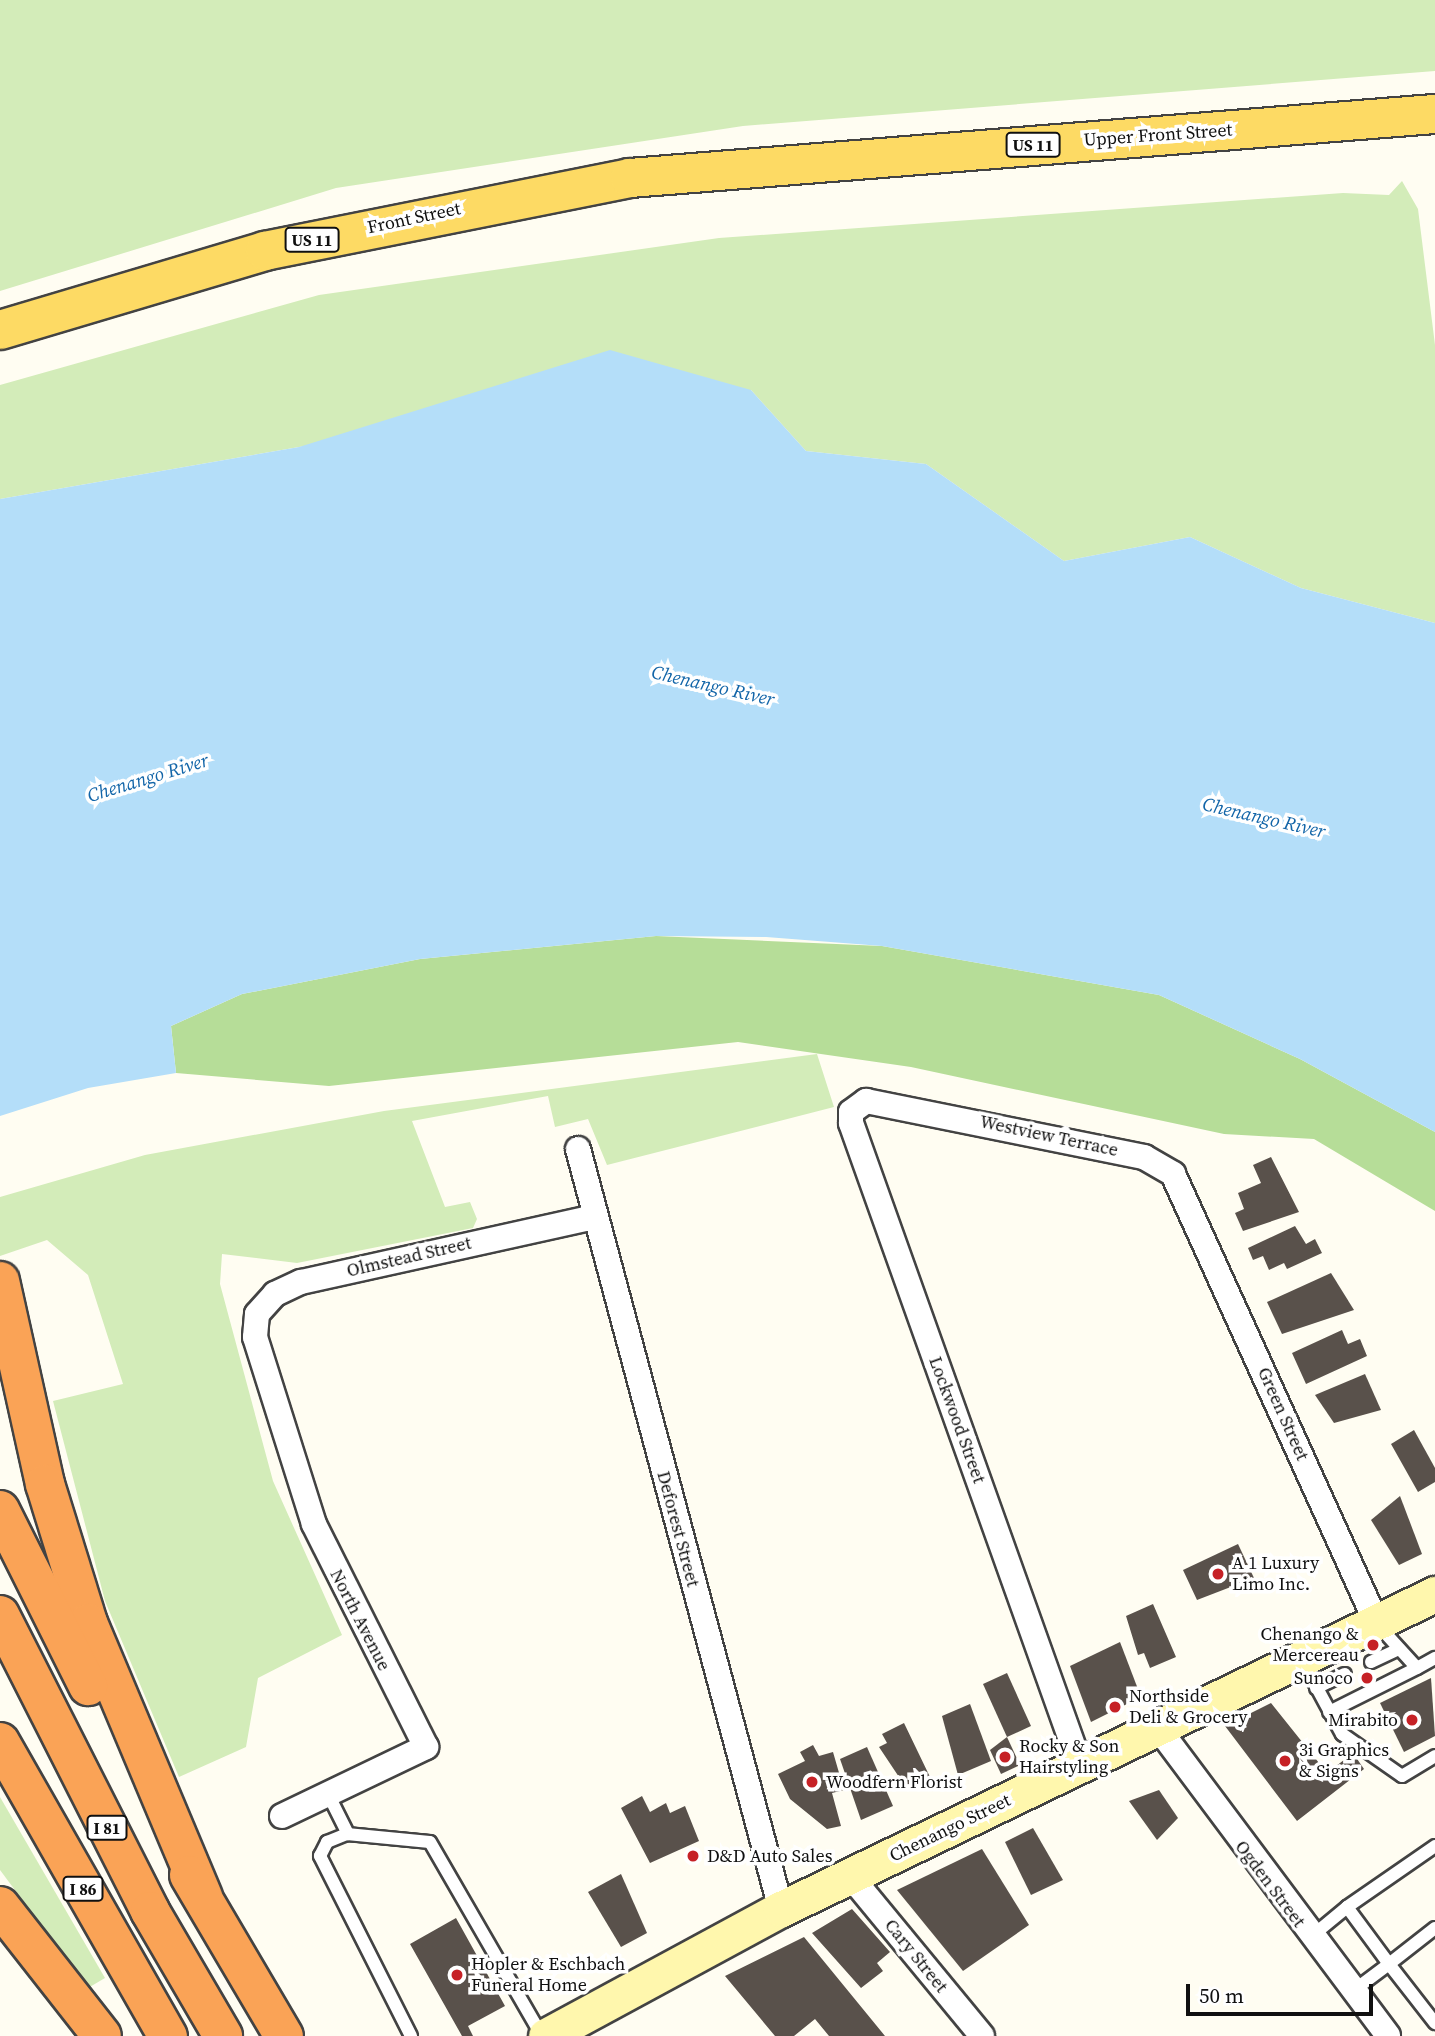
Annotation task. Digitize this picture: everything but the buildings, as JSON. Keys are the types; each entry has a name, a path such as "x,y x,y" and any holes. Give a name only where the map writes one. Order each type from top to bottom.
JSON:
{"highway":[{"path":"3,1295 45,1484 88,1623 203,1896"},
{"path":"0,1510 156,1825 203,1896 284,2036"},
{"name":"I 81","path":"0,1615 144,1898 222,2036"},
{"name":"I 86","path":"0,1742 168,2036"},
{"path":"0,1906 102,2036"},
{"path":"0,1917 75,2036"}],"main road":[{"name":"Upper Front Street","path":"630,178 1435,114"},
{"name":"Front Street","path":"0,330 265,251 630,178"}],"street":[{"name":"Lockwood Street","path":"887,1101 866,1101 851,1112 851,1123 1080,1765"},
{"name":"Westview Terrace","path":"887,1101 1144,1157 1173,1174 1189,1205"},
{"name":"Deforest Street","path":"578,1149 780,1909"},
{"name":"Green Street","path":"1189,1205 1388,1636"},
{"name":"Olmstead Street","path":"255,1337 257,1314 275,1294 301,1282 594,1217"},
{"name":"North Avenue","path":"255,1337 314,1524 426,1747 282,1816"},
{"name":"Chenango Street","path":"544,2036 780,1909 1158,1728 1309,1673 1388,1636 1433,1599"},
{"name":"Ogden Street","path":"1158,1728 1311,1937 1388,2036"},
{"name":"Cary Street","path":"851,1877 982,2036"}],"lane":[{"path":"1371,1662 1388,1636 1417,1668"},
{"path":"1329,1712 1435,1658"},
{"path":"1345,1674 1309,1673 1342,1734 1402,1776 1435,1756"},
{"path":"328,1794 348,1834"},
{"path":"411,2036 320,1856 327,1843 348,1834 430,1842 544,2036"},
{"path":"1311,1937 1435,1846"},
{"path":"1347,1908 1435,2023"},
{"path":"1353,1992 1435,1928"}],"green space":[{"path":"0,0 1435,0 1435,71 743,126 336,188 0,291"},
{"path":"1402,181 1418,209 1435,345 1435,623 1301,588 1190,537 1064,561 926,464 806,451 751,390 299,447 0,499 0,385 319,295 719,238 1343,193 1389,195"},
{"path":"656,936 882,946 1159,995 1300,1059 1435,1132 1435,1211 1314,1139 1224,1134 911,1067 738,1042 329,1086 176,1073 171,1026 242,994 420,959"},
{"path":"817,1054 834,1107 607,1165 588,1119 555,1127 548,1096 412,1121 445,1207 470,1202 477,1219 473,1228 297,1263 222,1254 220,1284 273,1481 342,1635 258,1678 246,1747 179,1777 105,1601 53,1401 123,1384 88,1275 47,1240 0,1256 0,1197 145,1155 384,1111"},
{"path":"0,1797 105,1978 88,1988 0,1870"}],"water":[{"name":"Chenango River","path":"610,350 751,390 806,451 926,464 1064,561 1190,537 1301,588 1435,623 1435,1132 1300,1059 1159,995 882,946 766,937 656,936 420,959 242,994 171,1026 176,1073 88,1088 0,1116 0,499 299,447"}],"place":[{"name":"A 1 Luxury Limo Inc.","path":"1218,1574"},
{"name":"Chenango & Mercereau","path":"1373,1645"},
{"name":"Sunoco","path":"1367,1678"},
{"name":"Northside Deli & Grocery","path":"1115,1707"},
{"name":"Mirabito","path":"1412,1720"},
{"name":"Rocky & Son Hairstyling","path":"1005,1757"},
{"name":"3i Graphics & Signs","path":"1285,1761"},
{"name":"Woodfern Florist","path":"812,1782"},
{"name":"D&D Auto Sales","path":"693,1856"},
{"name":"Hopler & Eschbach Funeral Home","path":"457,1975"}]}
